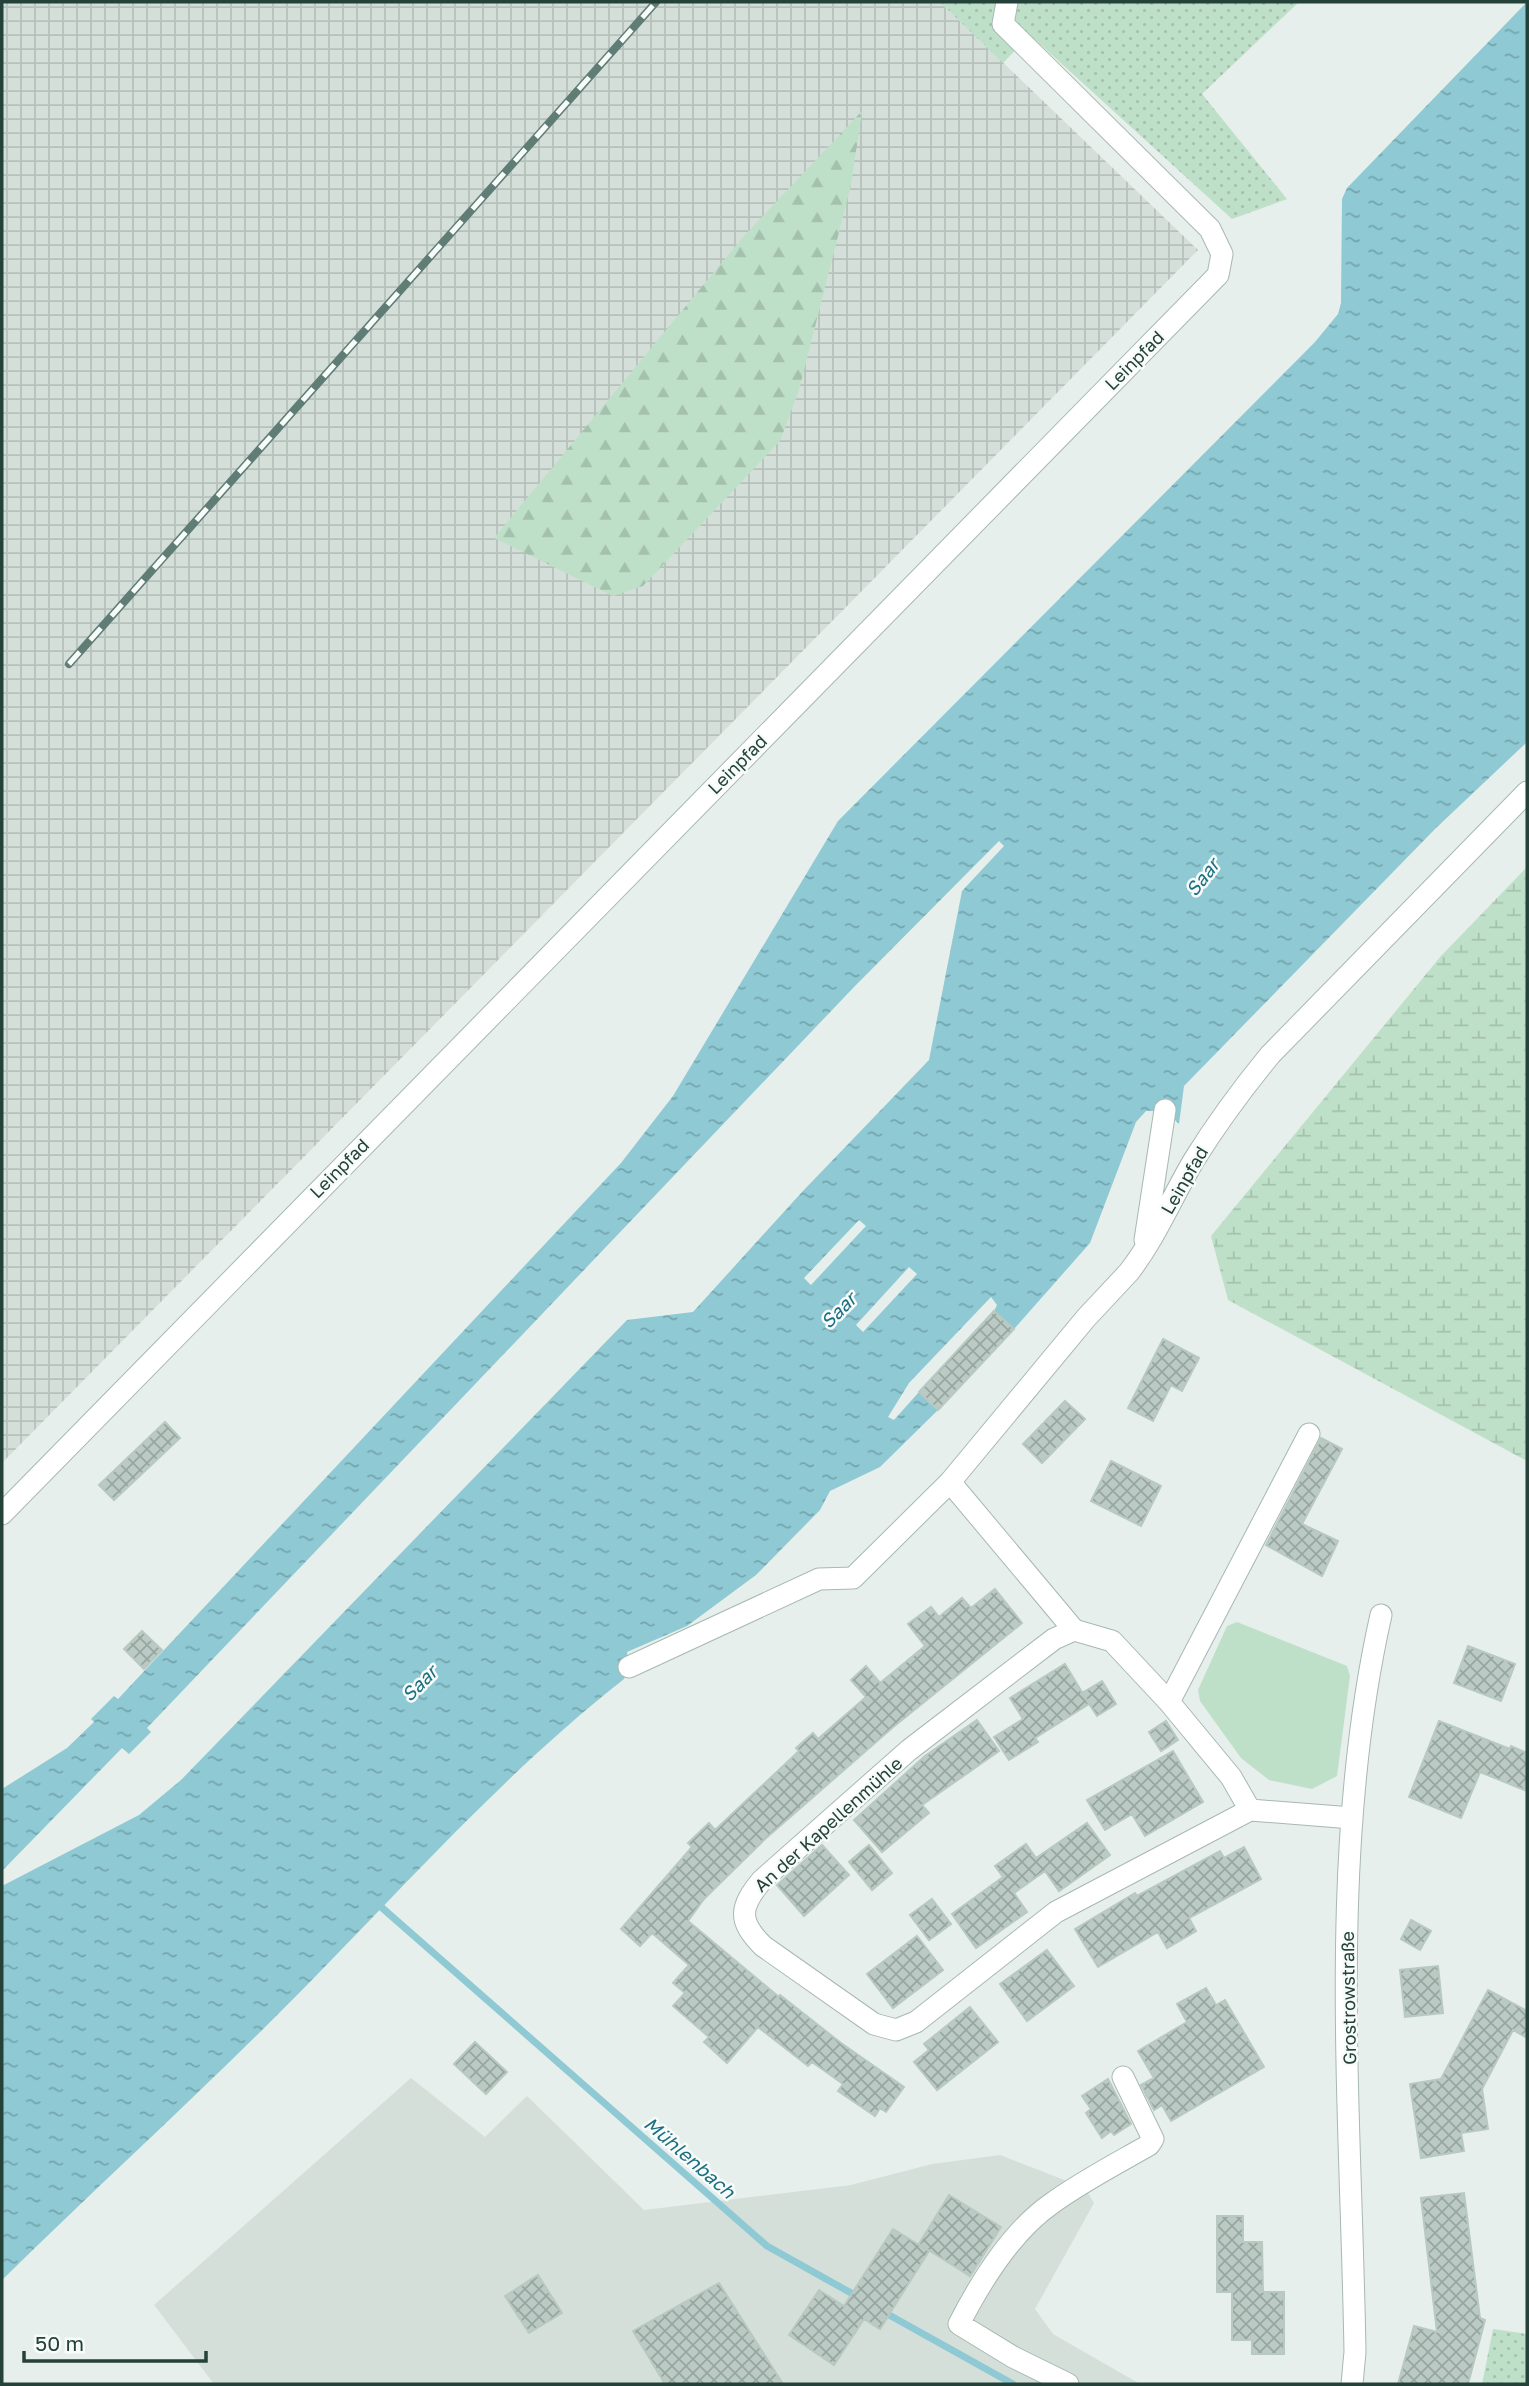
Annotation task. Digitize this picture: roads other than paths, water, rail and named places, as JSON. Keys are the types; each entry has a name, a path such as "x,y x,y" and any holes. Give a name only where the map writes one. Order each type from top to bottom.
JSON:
{"street":[{"name":"Leinpfad","path":"2,1514 1218,275 1222,254 1210,229 1003,24 1007,2"},
{"name":"Leinpfad","path":"629,1667 819,1579 853,1578 950,1482 1143,1253 1194,1160 1239,1092 1262,1064 1527,792"},
{"path":"1143,1253 1165,1110"},
{"path":"1169,1702 1309,1434"},
{"path":"950,1482 1074,1629 1112,1641 1169,1702 1231,1777 1250,1810 1352,1818"},
{"name":"Grostrowstraße","path":"1352,2384 1355,2352 1346,1933 1352,1818 1367,1676 1381,1615"},
{"name":"An der Kapellenmühle","path":"1074,1629 1054,1639 909,1750 762,1880 748,1898 743,1912 749,1932 763,1946 874,2024 896,2030 916,2022 1056,1912 1250,1810"},
{"path":"1068,2384 1013,2357 959,2324 991,2269 1031,2220 1050,2204 1149,2145 1153,2139 1122,2077"}],"water":[{"name":"Saar","path":"1527,2 1527,742 1435,829 1184,1086 1179,1124 1165,1110 1146,1111 1136,1122 1090,1243 1014,1329 994,1311 997,1305 991,1297 909,1383 888,1417 894,1420 919,1392 938,1410 880,1467 830,1491 820,1510 756,1575 687,1626 627,1652 629,1667 624,1679 540,1750 500,1788 270,2023 2,2280 2,1886 139,1815 181,1780 627,1320 693,1312 802,1192 929,1060 962,891 1004,846 999,841 854,987 147,1728 151,1732 129,1754 122,1748 2,1871 2,1789 67,1748 94,1722 91,1719 114,1696 118,1699 621,1163 673,1096 838,821 1315,342 1338,314 1341,303 1342,199 1347,188","holes":["859,1220 866,1226 811,1285 804,1278","909,1267 917,1274 863,1332 856,1325"]}],"waterway":[{"name":"Mühlenbach","path":"380,1906 767,2246 860,2298"},
{"name":"Mühlenbach","path":"882,2311 1013,2384"}],"railway":[{"path":"69,664 656,2"}]}
